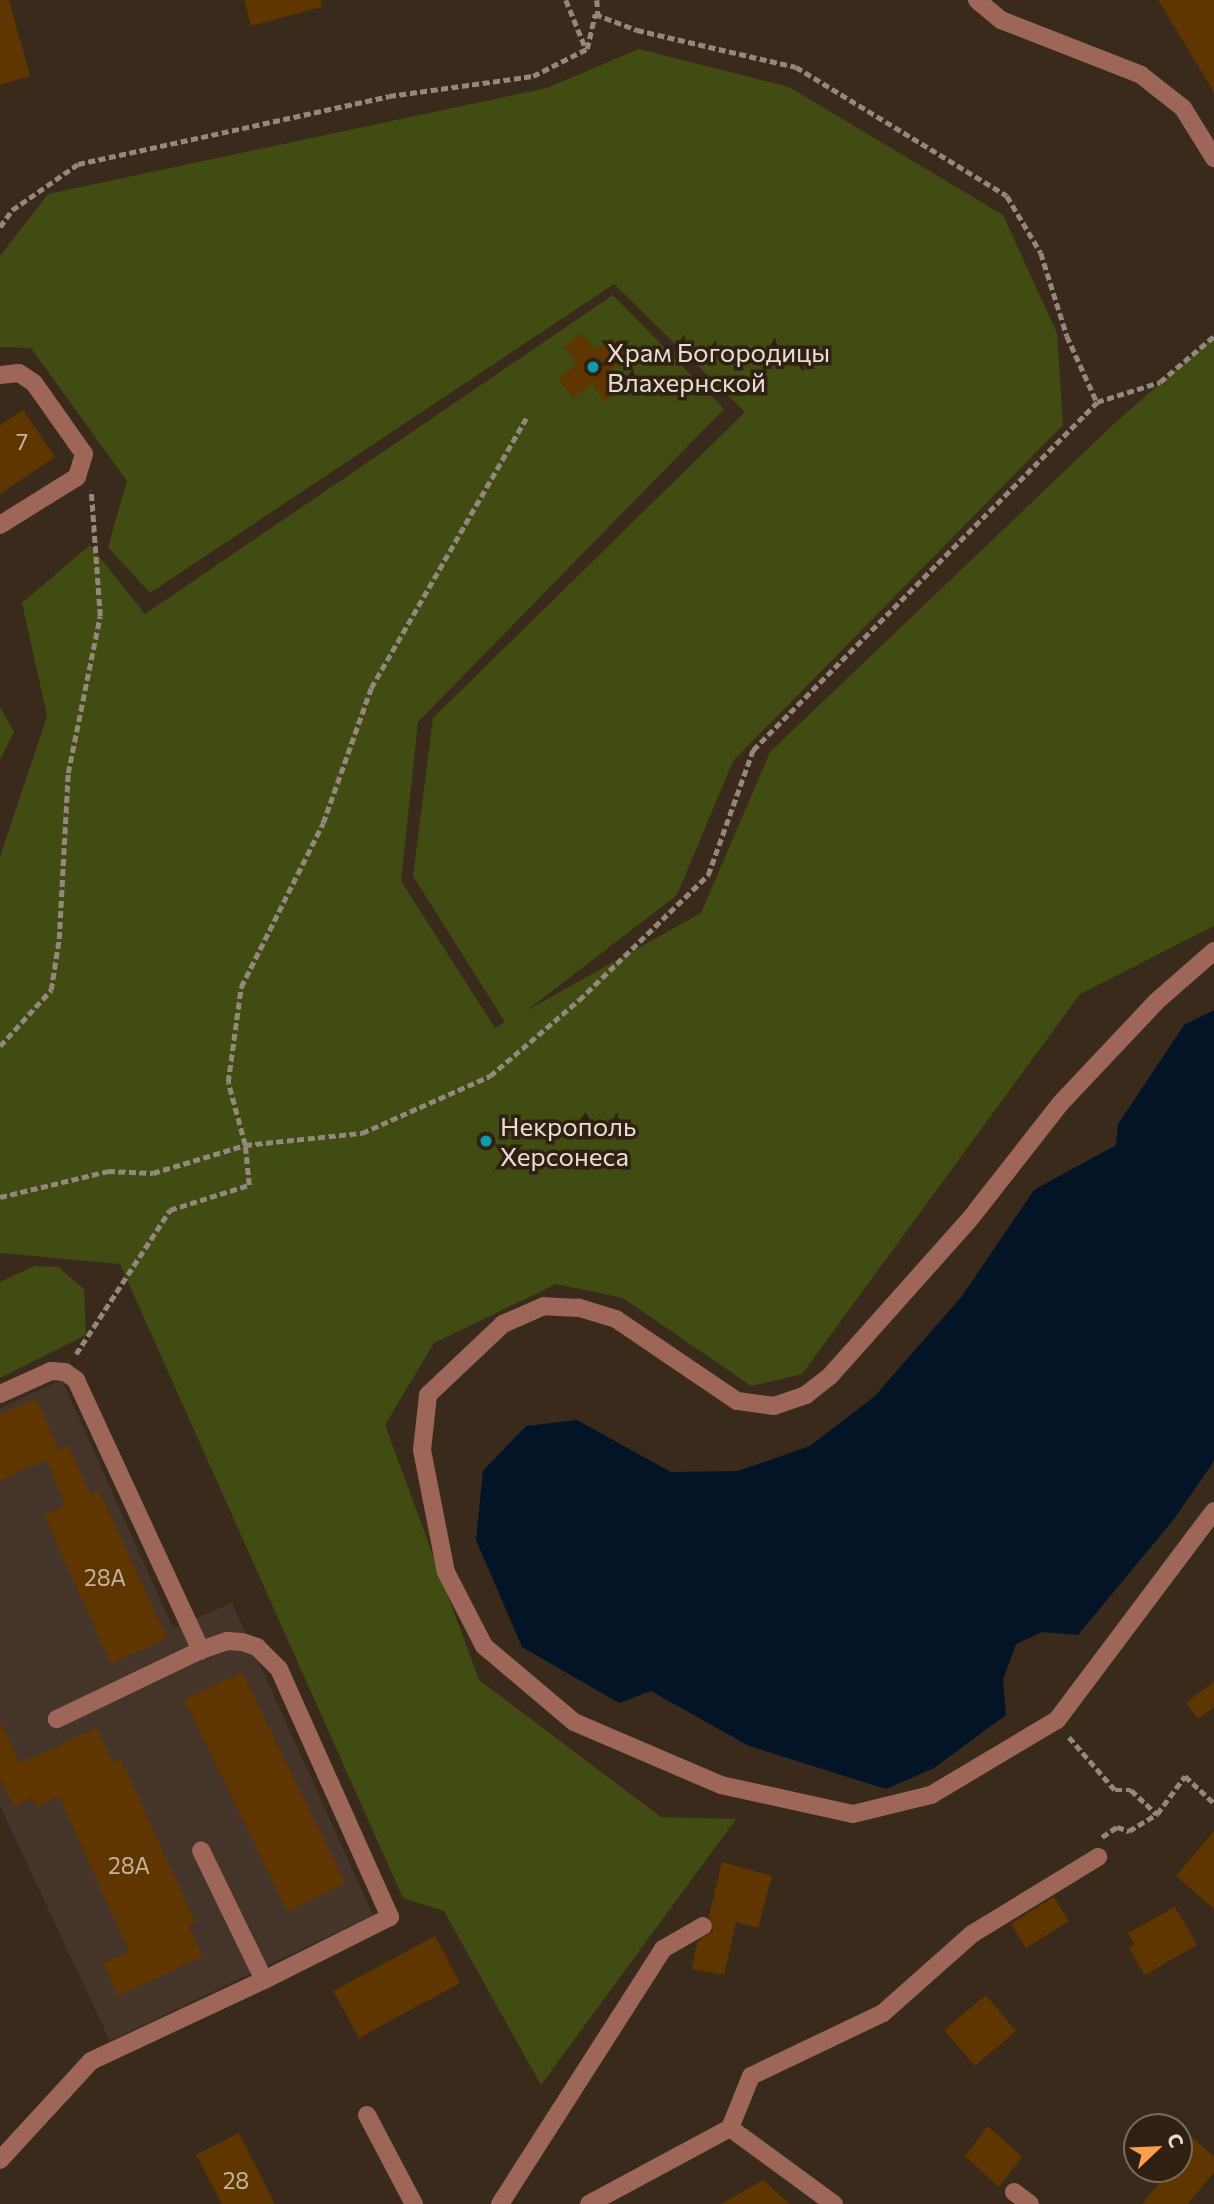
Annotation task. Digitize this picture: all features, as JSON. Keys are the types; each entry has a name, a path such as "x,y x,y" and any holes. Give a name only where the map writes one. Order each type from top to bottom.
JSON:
{"street":[{"path":"977,0 1001,20 1141,75 1183,108 1214,158"},
{"path":"0,525 77,477 83,462 81,446 34,383 5,373"},
{"path":"1214,951 1156,1002 1060,1104 969,1220 830,1376 806,1395 774,1406 737,1401 616,1319 579,1308 544,1307 503,1324 428,1395 422,1450 446,1572 484,1646 574,1722 721,1785 853,1814 931,1795 1057,1720 1214,1511"},
{"path":"0,1394 51,1371 65,1372 79,1386 201,1650"},
{"path":"0,2160 91,2061 390,1917 279,1670 257,1647 227,1641 201,1650 57,1719"},
{"path":"201,1850 264,1980"},
{"path":"589,2204 730,2128 751,2076 883,2012 972,1934 1098,1857"},
{"path":"500,2204 663,1949 703,1927"},
{"path":"367,2115 414,2204"},
{"path":"730,2128 834,2204"},
{"path":"1014,2192 1030,2204"}],"path":[{"path":"566,0 587,50"},
{"path":"0,227 12,210 78,164 389,96 533,76 587,50 598,15 597,0"},
{"path":"598,15 637,30 796,67 1007,196 1041,253 1067,336 1097,402"},
{"path":"0,1197 108,1171 153,1173 245,1145 362,1133 490,1076 579,1000 708,874 753,750 1097,402 1160,383 1214,336"},
{"path":"65,1372 170,1210 250,1185 245,1145 228,1082 241,987 323,823 371,688 526,418"},
{"path":"0,1046 51,990 59,939 68,773 100,616 95,507 83,462"},
{"path":"1057,1720 1115,1790 1131,1790 1157,1814"},
{"path":"1098,1857 1096,1841 1117,1827 1129,1831 1157,1814 1185,1776 1214,1803"}],"shaded area":[{"path":"62,1380 173,1628 232,1603 373,1915 110,2041 0,1806 0,1408"}],"green space":[{"name":"Некрополь Херсонеса","path":"639,49 789,87 1003,215 1057,333 1063,425 733,761 677,895 526,1011 701,913 770,752 1115,423 1214,336 1214,926 1080,994 802,1374 751,1386 623,1298 556,1284 434,1343 385,1425 479,1680 661,1817 736,1819 541,2085 444,1911 403,1898 120,1264 0,1253 0,857 47,716 22,603 90,545 145,614 613,295 724,409 418,722 401,881 495,1028 505,1022 413,876 433,718 745,412 614,284 150,593 108,547 127,481 31,348 0,347 0,256 48,194 547,88"},
{"path":"0,707 14,732 0,760"},
{"path":"34,1266 58,1267 84,1289 86,1335 0,1378 0,1282"}],"water":[{"path":"1214,1010 1214,1461 1174,1519 1078,1635 1042,1632 1016,1644 1003,1680 1006,1715 934,1768 886,1789 749,1746 651,1691 619,1703 522,1647 476,1540 483,1471 526,1426 577,1420 671,1472 738,1471 810,1446 875,1396 962,1296 1034,1190 1116,1145 1118,1124 1184,1025"}],"building":[{"path":"0,0 9,0 30,76 0,85"},
{"path":"244,0 321,0 321,7 251,26"},
{"path":"1158,0 1214,0 1214,92"},
{"name":"Храм Богородицы Влахернской","path":"582,333 595,350 612,337 627,358 610,371 623,388 605,402 592,384 573,398 558,378 577,364 564,347"},
{"path":"23,410 55,457 0,494 0,425"},
{"path":"36,1399 59,1450 69,1446 90,1494 99,1490 167,1638 111,1664 44,1515 65,1505 46,1460 0,1481 0,1415"},
{"path":"242,1672 345,1883 288,1912 184,1700"},
{"path":"1214,1681 1214,1707 1198,1719 1186,1703"},
{"path":"0,1721 20,1763 97,1728 113,1763 121,1759 195,1922 188,1925 203,1957 118,1996 103,1963 129,1952 59,1796 36,1807 32,1798 14,1807 0,1778"},
{"path":"1214,1831 1214,1909 1176,1876"},
{"path":"722,1862 772,1876 758,1928 736,1922 724,1975 692,1969 697,1942 713,1931 709,1916"},
{"path":"1054,1897 1069,1921 1026,1948 1011,1924"},
{"path":"1175,1907 1197,1945 1145,1975 1129,1948 1135,1944 1128,1933"},
{"path":"435,1936 460,1983 359,2038 333,1991"},
{"path":"986,1995 1016,2031 975,2066 944,2030"},
{"path":"988,2126 1022,2157 999,2187 965,2156"},
{"path":"239,2133 275,2204 222,2204 196,2155"},
{"path":"1193,2139 1214,2156 1214,2172 1188,2204 1142,2204 1159,2183 1193,2183"},
{"path":"763,2180 790,2204 721,2204"}],"place":[{"name":"Храм Богородицы Влахернской","path":"593,367"},
{"name":"Некрополь Херсонеса","path":"486,1141"}]}
